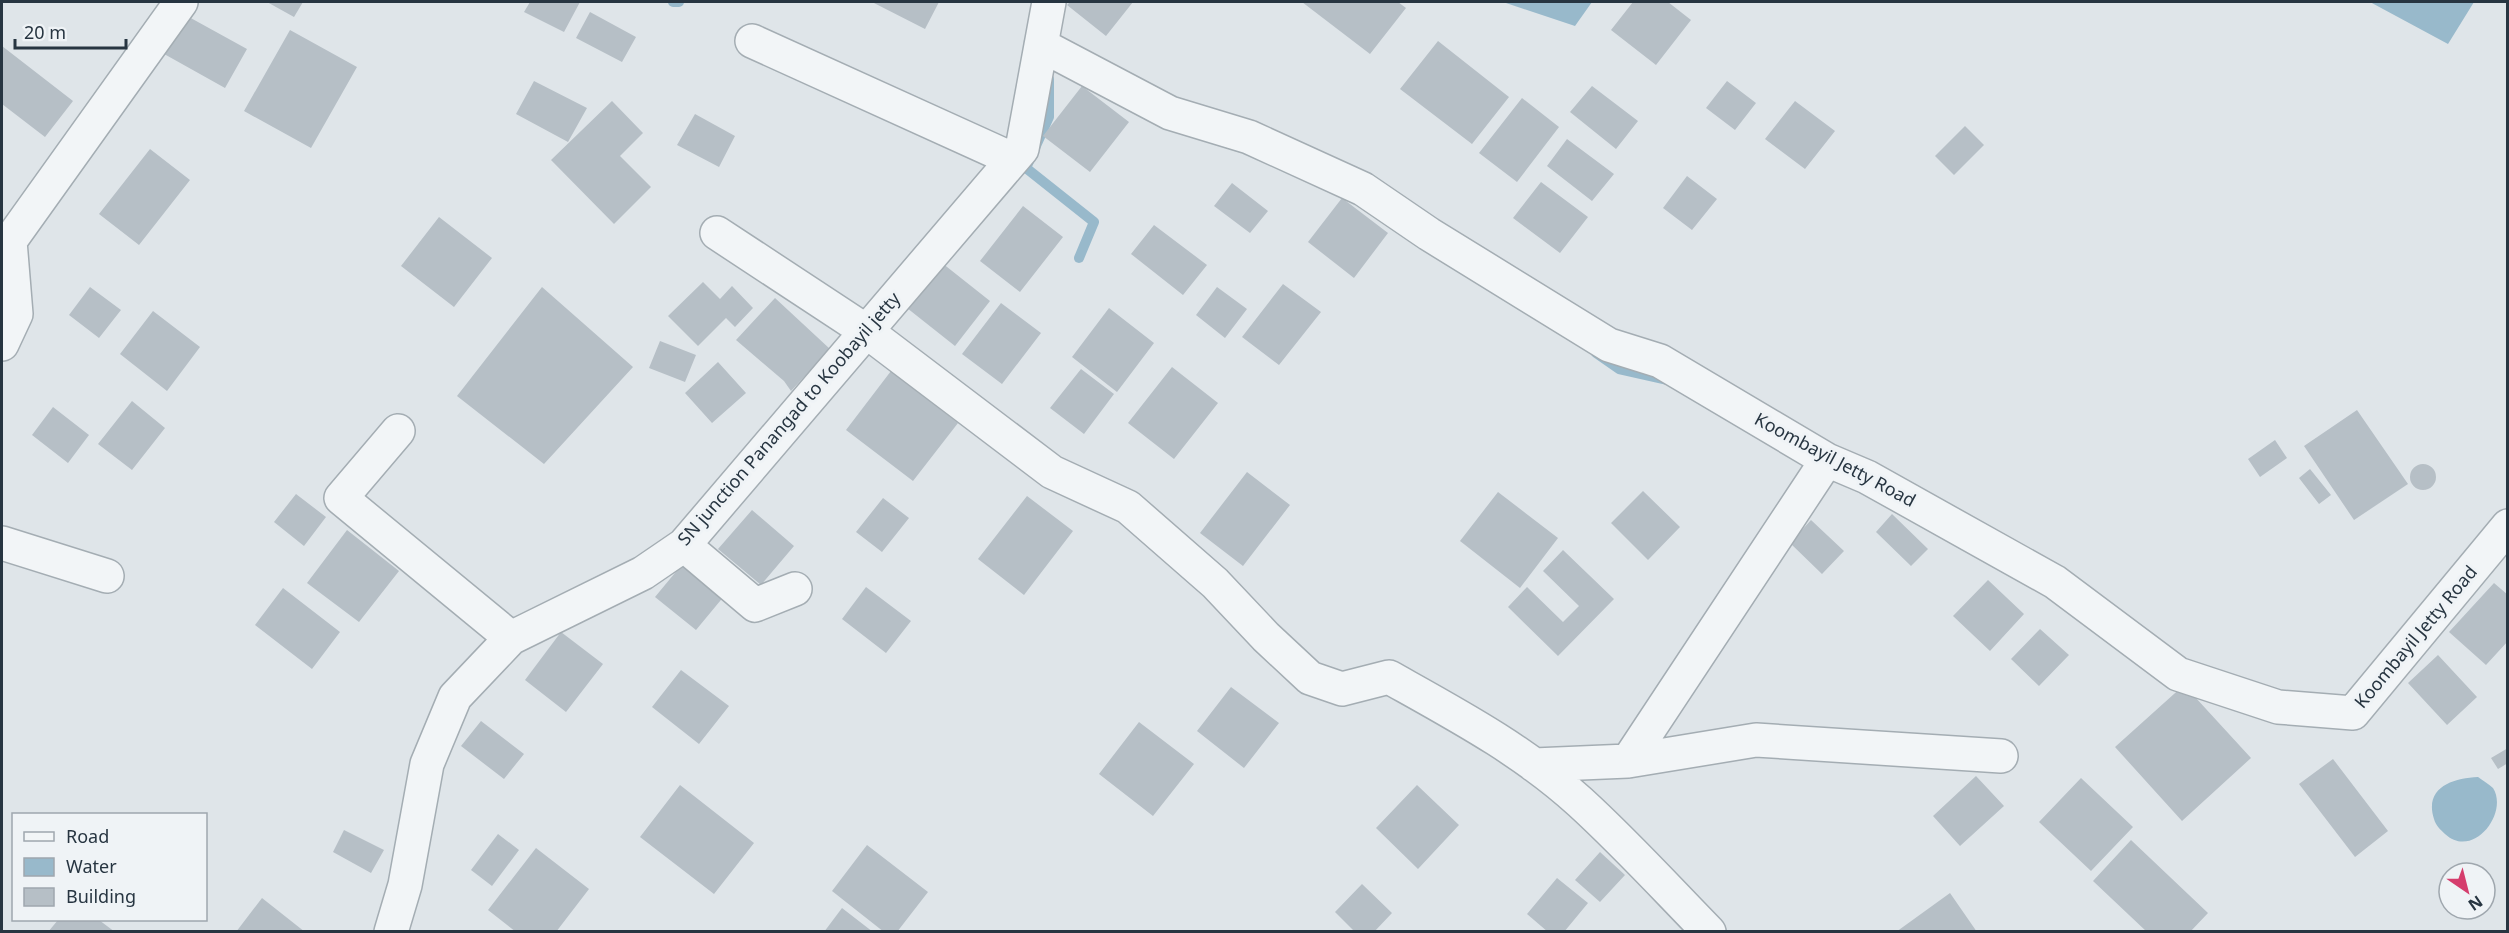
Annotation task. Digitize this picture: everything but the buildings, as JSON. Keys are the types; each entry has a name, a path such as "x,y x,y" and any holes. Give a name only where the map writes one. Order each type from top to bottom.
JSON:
{"street":[{"path":"2,344 16,314 10,241 182,2"},
{"name":"SN junction Panangad to Koobayil jetty","path":"391,932 405,885 427,764 455,697 510,638 644,573 684,546 1022,149 1049,2"},
{"path":"752,41 1012,159"},
{"name":"Koombayil Jetty Road","path":"1041,45 1170,113 1249,137 1363,189 1429,234 1609,345 1660,361 1827,460 1867,477 2055,582 2178,674 2278,707 2353,713 2508,526"},
{"path":"717,233 866,331 1052,472 1128,507 1215,583 1266,637 1310,678 1341,688 1389,677 1476,725 1534,765 1579,801 1709,932"},
{"path":"398,431 340,498 510,638"},
{"path":"1628,761 1827,460"},
{"path":"2,543 107,576"},
{"path":"684,546 755,605 795,589"},
{"path":"1534,765 1628,761 1756,740 2001,756"}],"water":[{"path":"1503,2 1592,2 1575,26"},
{"path":"2370,2 2474,2 2448,44"},
{"path":"2478,777 2493,788 2497,798 2496,809 2486,830 2467,841 2456,841 2436,824 2432,808 2433,800 2442,787 2459,780"}],"waterway":[{"path":"673,2 679,2"},
{"path":"1049,79 1049,117 1026,168 1094,222 1079,258"},
{"path":"1596,353 1619,369 1668,380"}]}
